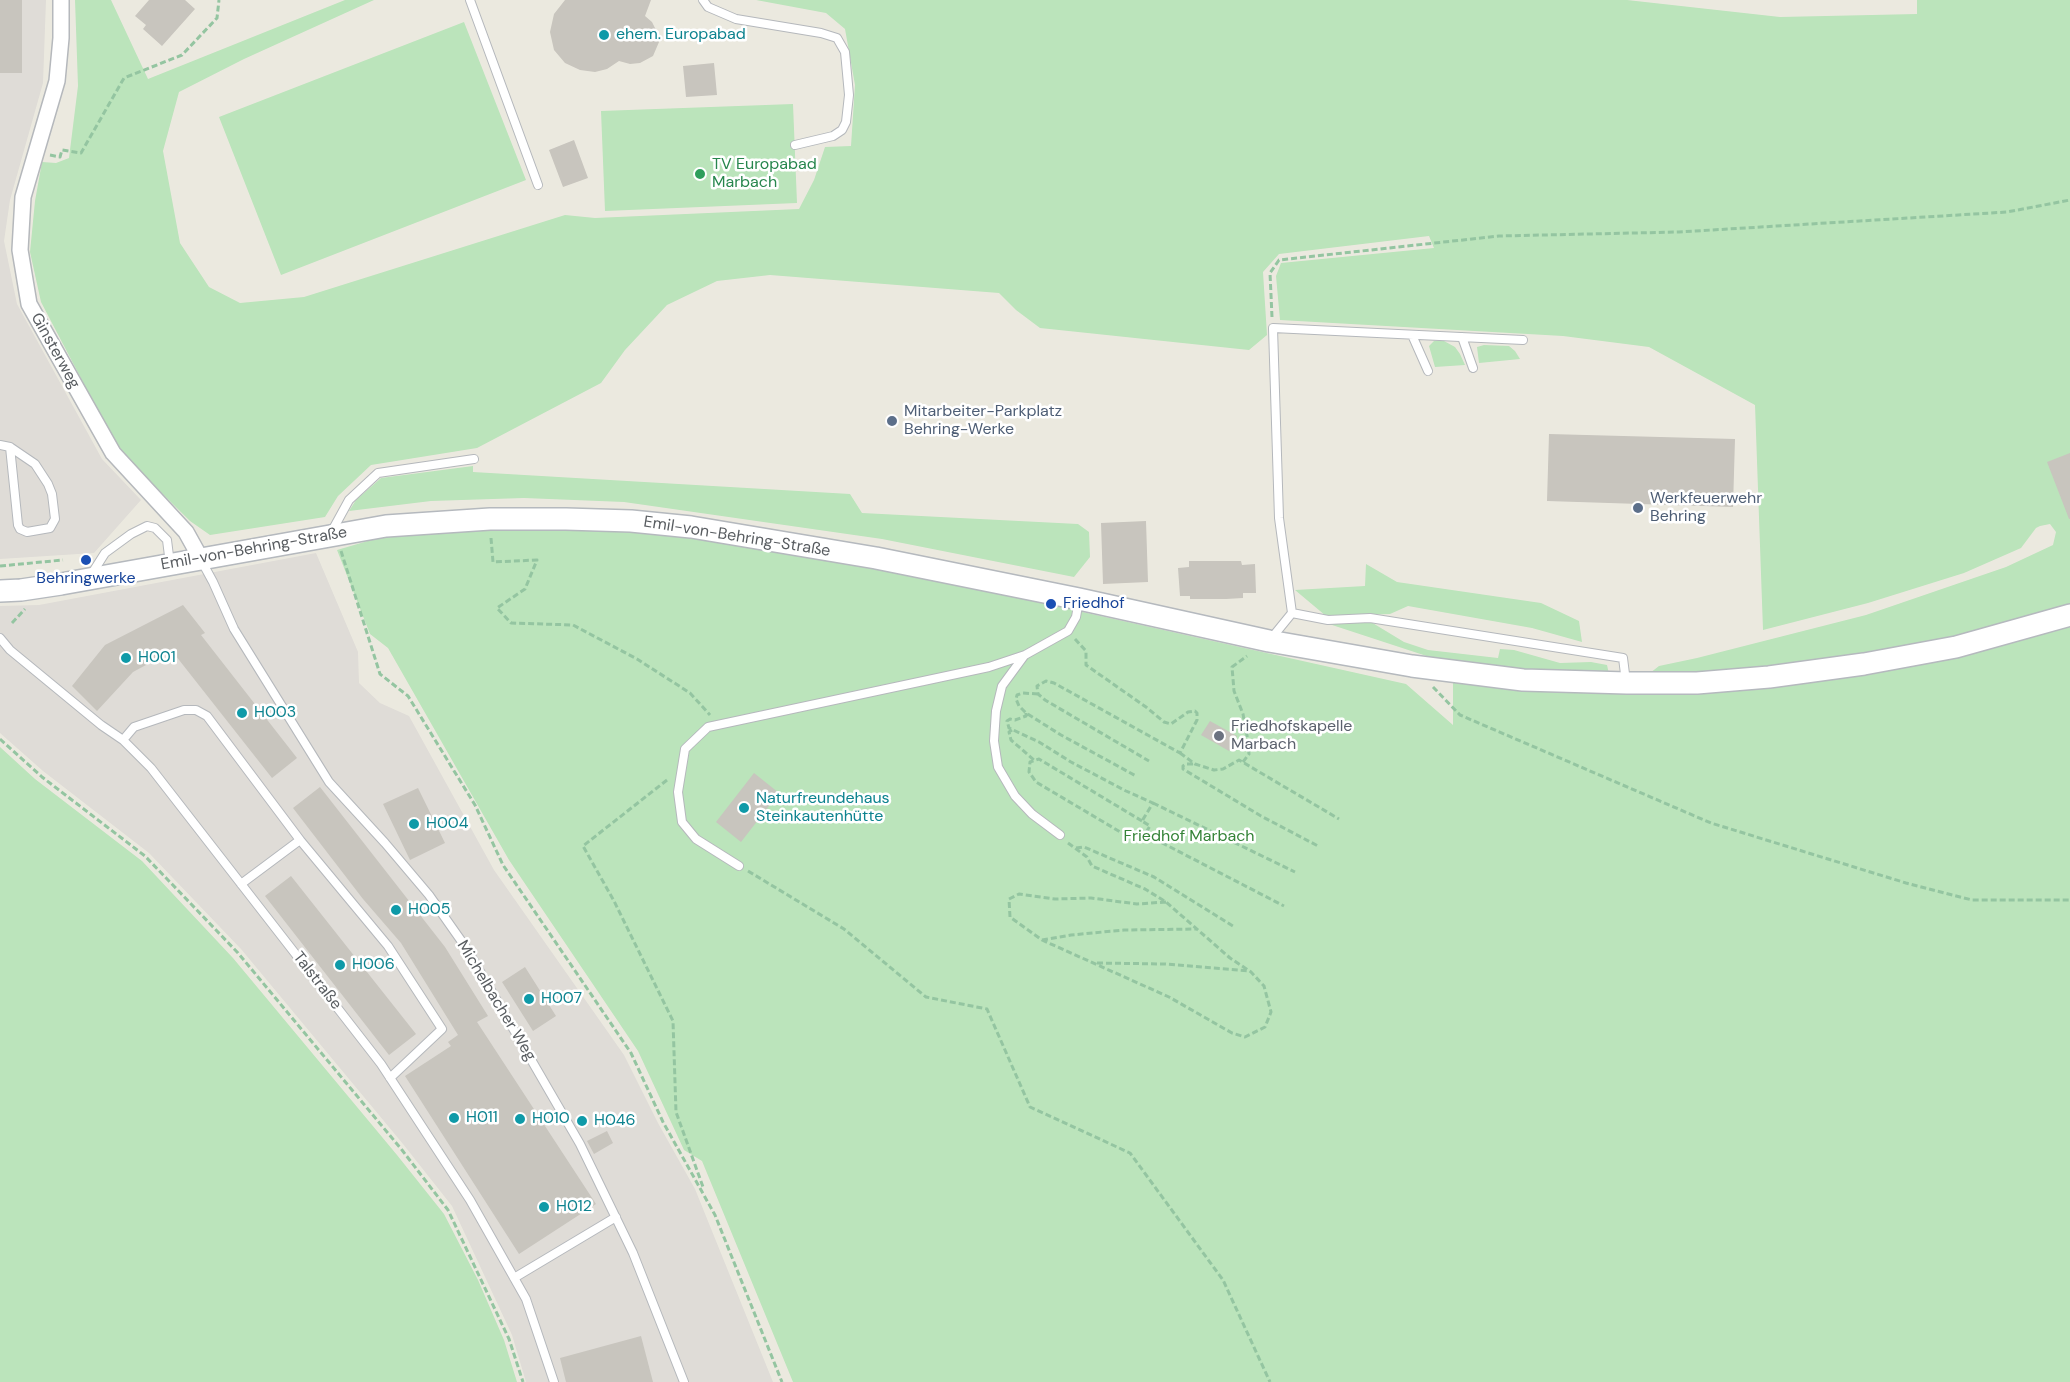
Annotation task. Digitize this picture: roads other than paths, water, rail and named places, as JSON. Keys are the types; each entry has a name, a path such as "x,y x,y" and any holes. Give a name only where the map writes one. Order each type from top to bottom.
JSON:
{"main road":[{"name":"Emil-von-Behring-Straße","path":"0,591 90,579 386,526 490,519 631,521 691,527 876,558 1079,598 1269,641 1412,666 1523,680 1697,683 1769,676 1864,664 1956,647 2070,615"}],"street":[{"name":"Ginsterweg","path":"61,0 61,38 57,81 23,197 20,250 29,304 113,453 186,532 201,559"}],"lane":[{"path":"470,0 538,185"},
{"path":"703,0 708,7 736,19 821,33 837,38 845,52 849,94 846,122 842,130 833,136 795,145"},
{"path":"1269,641 1292,613 1279,518 1273,328 1523,340"},
{"path":"1412,335 1428,371"},
{"path":"1462,337 1473,368"},
{"path":"0,445 10,447 35,464 48,484 52,494 55,519 50,528 27,532 18,525 10,447"},
{"path":"333,534 349,500 378,473 474,459"},
{"path":"90,579 105,553 131,534 147,526 155,528 167,540 170,564"},
{"name":"Michelbacher Weg","path":"201,559 234,629 329,782 429,895 467,949 580,1144 633,1253 684,1382"},
{"path":"739,866 696,838 682,822 678,792 685,749 708,727 989,667 1025,655 1068,631 1076,617 1079,598"},
{"path":"1292,613 1328,620 1370,618 1623,658 1627,683"},
{"name":"Talstraße","path":"0,638 10,650 123,740 151,768 390,1078 470,1200 526,1299 554,1382"},
{"path":"1025,655 1002,686 996,711 994,741 998,767 1015,796 1032,814 1060,835"},
{"path":"123,740 134,728 183,710 196,710 207,716 300,840 388,946 442,1029 390,1078"},
{"path":"242,884 300,840"},
{"path":"514,1278 616,1218"}],"place":[{"name":"ehem. Europabad","path":"604,35"},
{"name":"TV Europabad Marbach","path":"700,174"},
{"name":"Mitarbeiter-Parkplatz Behring-Werke","path":"892,421"},
{"name":"Werkfeuerwehr Behring","path":"1638,508"},
{"name":"Behringwerke","path":"86,560"},
{"name":"Friedhof","path":"1051,604"},
{"name":"H001","path":"126,658"},
{"name":"H003","path":"242,713"},
{"name":"Friedhofskapelle Marbach","path":"1219,736"},
{"name":"Naturfreundehaus Steinkautenhütte","path":"744,808"},
{"name":"H004","path":"414,824"},
{"name":"H005","path":"396,910"},
{"name":"H006","path":"340,965"},
{"name":"H007","path":"529,999"},
{"name":"H011","path":"454,1118"},
{"name":"H010","path":"520,1119"},
{"name":"H046","path":"582,1121"},
{"name":"H012","path":"544,1207"}],"park label":[{"name":"Friedhof Marbach","path":"1189,837"}]}
